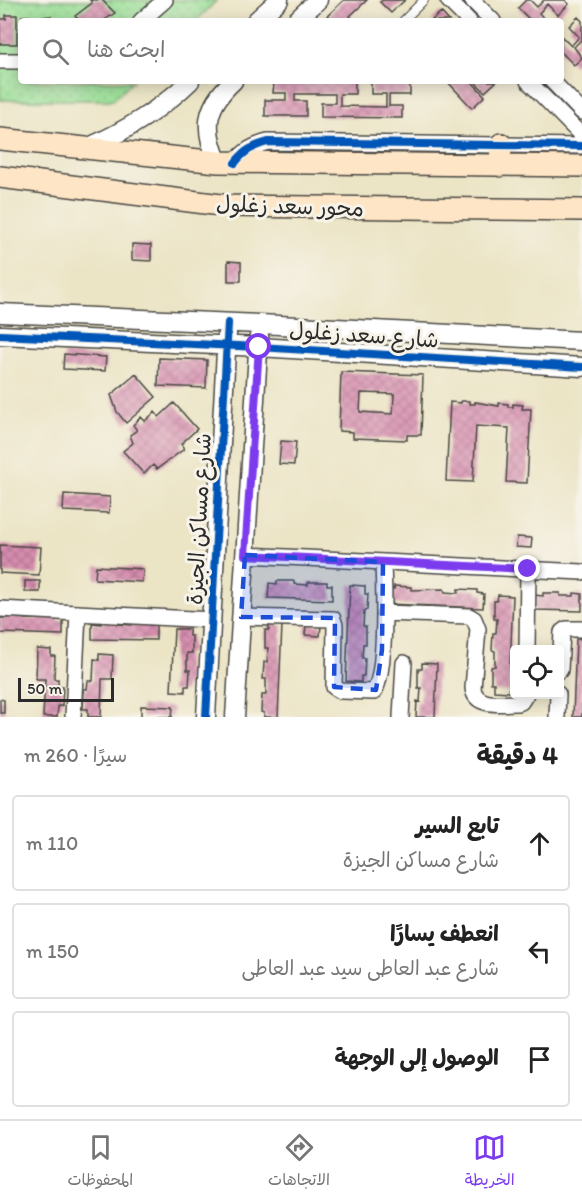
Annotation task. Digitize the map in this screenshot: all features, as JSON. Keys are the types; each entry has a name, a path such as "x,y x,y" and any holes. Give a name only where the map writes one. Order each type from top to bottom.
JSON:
{"main road":[{"name":"محور سعد زغلول","path":"0,139 226,163 582,166"},
{"path":"500,166 501,144"},
{"name":"محور سعد زغلول","path":"0,177 229,206 582,210"}],"street":[{"path":"144,18 165,0"},
{"path":"259,18 279,0"},
{"path":"299,18 318,0"},
{"path":"448,0 466,18"},
{"path":"472,0 490,18"},
{"path":"0,61 18,61"},
{"path":"87,148 119,134 151,114 186,84"},
{"path":"202,84 218,95"},
{"path":"230,84 218,95 208,127 209,143 226,163 252,147 268,142 582,146"},
{"path":"531,84 582,136"},
{"path":"555,84 582,112"},
{"name":"شارع سعد زغلول","path":"0,313 228,322 582,341"},
{"name":"شارع مساكن الجيزة","path":"206,717 228,322"},
{"path":"235,717 260,324"},
{"name":"شارع سعد زغلول","path":"0,335 259,347 582,367"},
{"path":"245,555 582,572"},
{"path":"241,617 333,619 335,625 334,687 341,691 372,693 378,685 384,613 383,562"},
{"path":"527,645 528,569"},
{"path":"0,609 212,620"},
{"path":"73,717 78,613"},
{"path":"384,613 469,616 474,619 478,628 474,696 481,702 518,703 523,699"},
{"path":"561,645 562,632 570,628 582,629"},
{"path":"401,717 404,663"},
{"path":"557,717 558,699"}],"lane":[{"path":"406,18 424,0"}],"highlighted area":[{"path":"245,555 383,562 382,650 376,690 334,687 335,618 241,617"}],"green space":[{"path":"0,0 217,0 199,18 18,18 18,84 130,84 113,100 0,100"}],"building":[{"path":"90,0 102,0 115,13 108,18 77,18 75,16 92,3"},
{"path":"344,0 367,0 350,16 352,18 325,18"},
{"path":"405,0 391,13 380,2"},
{"path":"526,0 530,0 537,7 544,0 565,0 569,4 558,15 547,4 539,13 543,18 528,18 518,8"},
{"path":"441,12 446,18 434,18"},
{"path":"6,15 17,15 17,44 0,44 0,19 6,19"},
{"path":"578,17 582,21 582,39 574,47 582,58 574,65 564,55 564,39 571,46 579,37 569,26"},
{"path":"274,84 355,84 355,94 340,94 340,106 386,107 386,94 371,94 371,84 410,84 410,95 389,95 389,106 402,106 402,118 321,117 321,103 335,103 335,94 295,94 295,101 306,101 306,116 265,116 265,100 286,100 286,93 273,93"},
{"path":"450,84 474,84 485,96 472,108"},
{"path":"477,84 494,84 485,92"},
{"path":"132,244 151,245 151,261 132,260"},
{"path":"228,261 241,262 241,281 228,281"},
{"path":"64,354 106,357 105,371 63,369"},
{"path":"159,358 207,360 206,388 158,386"},
{"path":"341,372 423,375 421,435 407,435 407,440 353,438 353,432 339,431","holes":["361,393 394,394 393,414 360,412"]},
{"path":"136,374 156,397 126,423 117,412 111,395"},
{"path":"461,401 470,401 470,404 475,404 475,402 499,406 499,403 508,404 508,407 513,407 513,404 523,405 522,409 531,409 527,483 506,482 509,428 476,426 473,482 446,481 450,402 461,403"},
{"path":"174,403 197,429 181,444 184,449 157,469 153,465 144,474 123,451 133,443 130,435 137,430 133,425 141,417 145,421 155,412 159,417"},
{"path":"281,441 296,442 294,465 279,464"},
{"path":"64,494 110,497 109,513 63,511"},
{"path":"517,537 532,538 531,548 516,547"},
{"path":"0,545 41,547 39,575 0,573"},
{"path":"96,566 143,569 142,582 95,579"},
{"path":"25,581 40,581 40,592 25,592"},
{"path":"277,581 294,581 294,584 308,585 308,582 327,582 327,585 332,585 332,600 268,598 269,583 277,584"},
{"path":"350,585 365,586 365,594 368,594 367,610 364,611 363,626 366,627 366,644 363,644 362,658 365,658 364,676 361,676 361,682 346,681"},
{"path":"394,586 411,587 411,590 444,589 445,592 458,593 458,589 477,590 477,593 484,594 483,608 386,604 387,589 394,589"},
{"path":"543,593 560,593 560,596 582,594 582,611 534,610 534,595 543,596"},
{"path":"498,595 513,596 509,692 494,691 494,683 491,683 491,667 495,666 495,651 492,650 493,633 496,633 497,619 494,619 494,601 497,601"},
{"path":"8,615 25,616 25,619 57,616 57,620 63,620 63,635 0,633 0,618 8,618"},
{"path":"101,621 118,621 118,624 132,625 132,622 150,622 150,625 156,625 156,640 92,639 92,623 101,624"},
{"path":"269,624 282,625 278,717 264,717 264,713 261,712 262,695 266,695 266,679 263,679 268,648 265,648 265,630 269,630"},
{"path":"306,624 321,625 320,636 305,635"},
{"path":"174,629 189,629 189,636 192,636 192,653 187,653 187,670 190,670 189,686 185,686 185,692 171,691"},
{"path":"576,639 582,639 582,717 573,717"},
{"path":"37,649 51,650 51,656 55,656 54,679 58,679 58,686 63,686 62,706 58,706 57,717 43,717 45,679 36,679"},
{"path":"99,654 113,655 112,679 102,679 101,717 88,717 88,709 83,709 84,689 87,689 88,681 93,681 94,659 99,660"},
{"path":"422,663 437,664 435,717 416,717 421,688 418,688 418,669 422,669"},
{"path":"0,699 4,700 4,713 0,713"},
{"path":"141,706 173,707 172,717 141,717"}],"cycle path":[{"path":"235,163 249,150 268,142 582,146"},
{"path":"206,717 228,323"},
{"path":"0,335 259,347 582,367"}],"route":[{"path":"259,347 245,555 528,569"}]}
